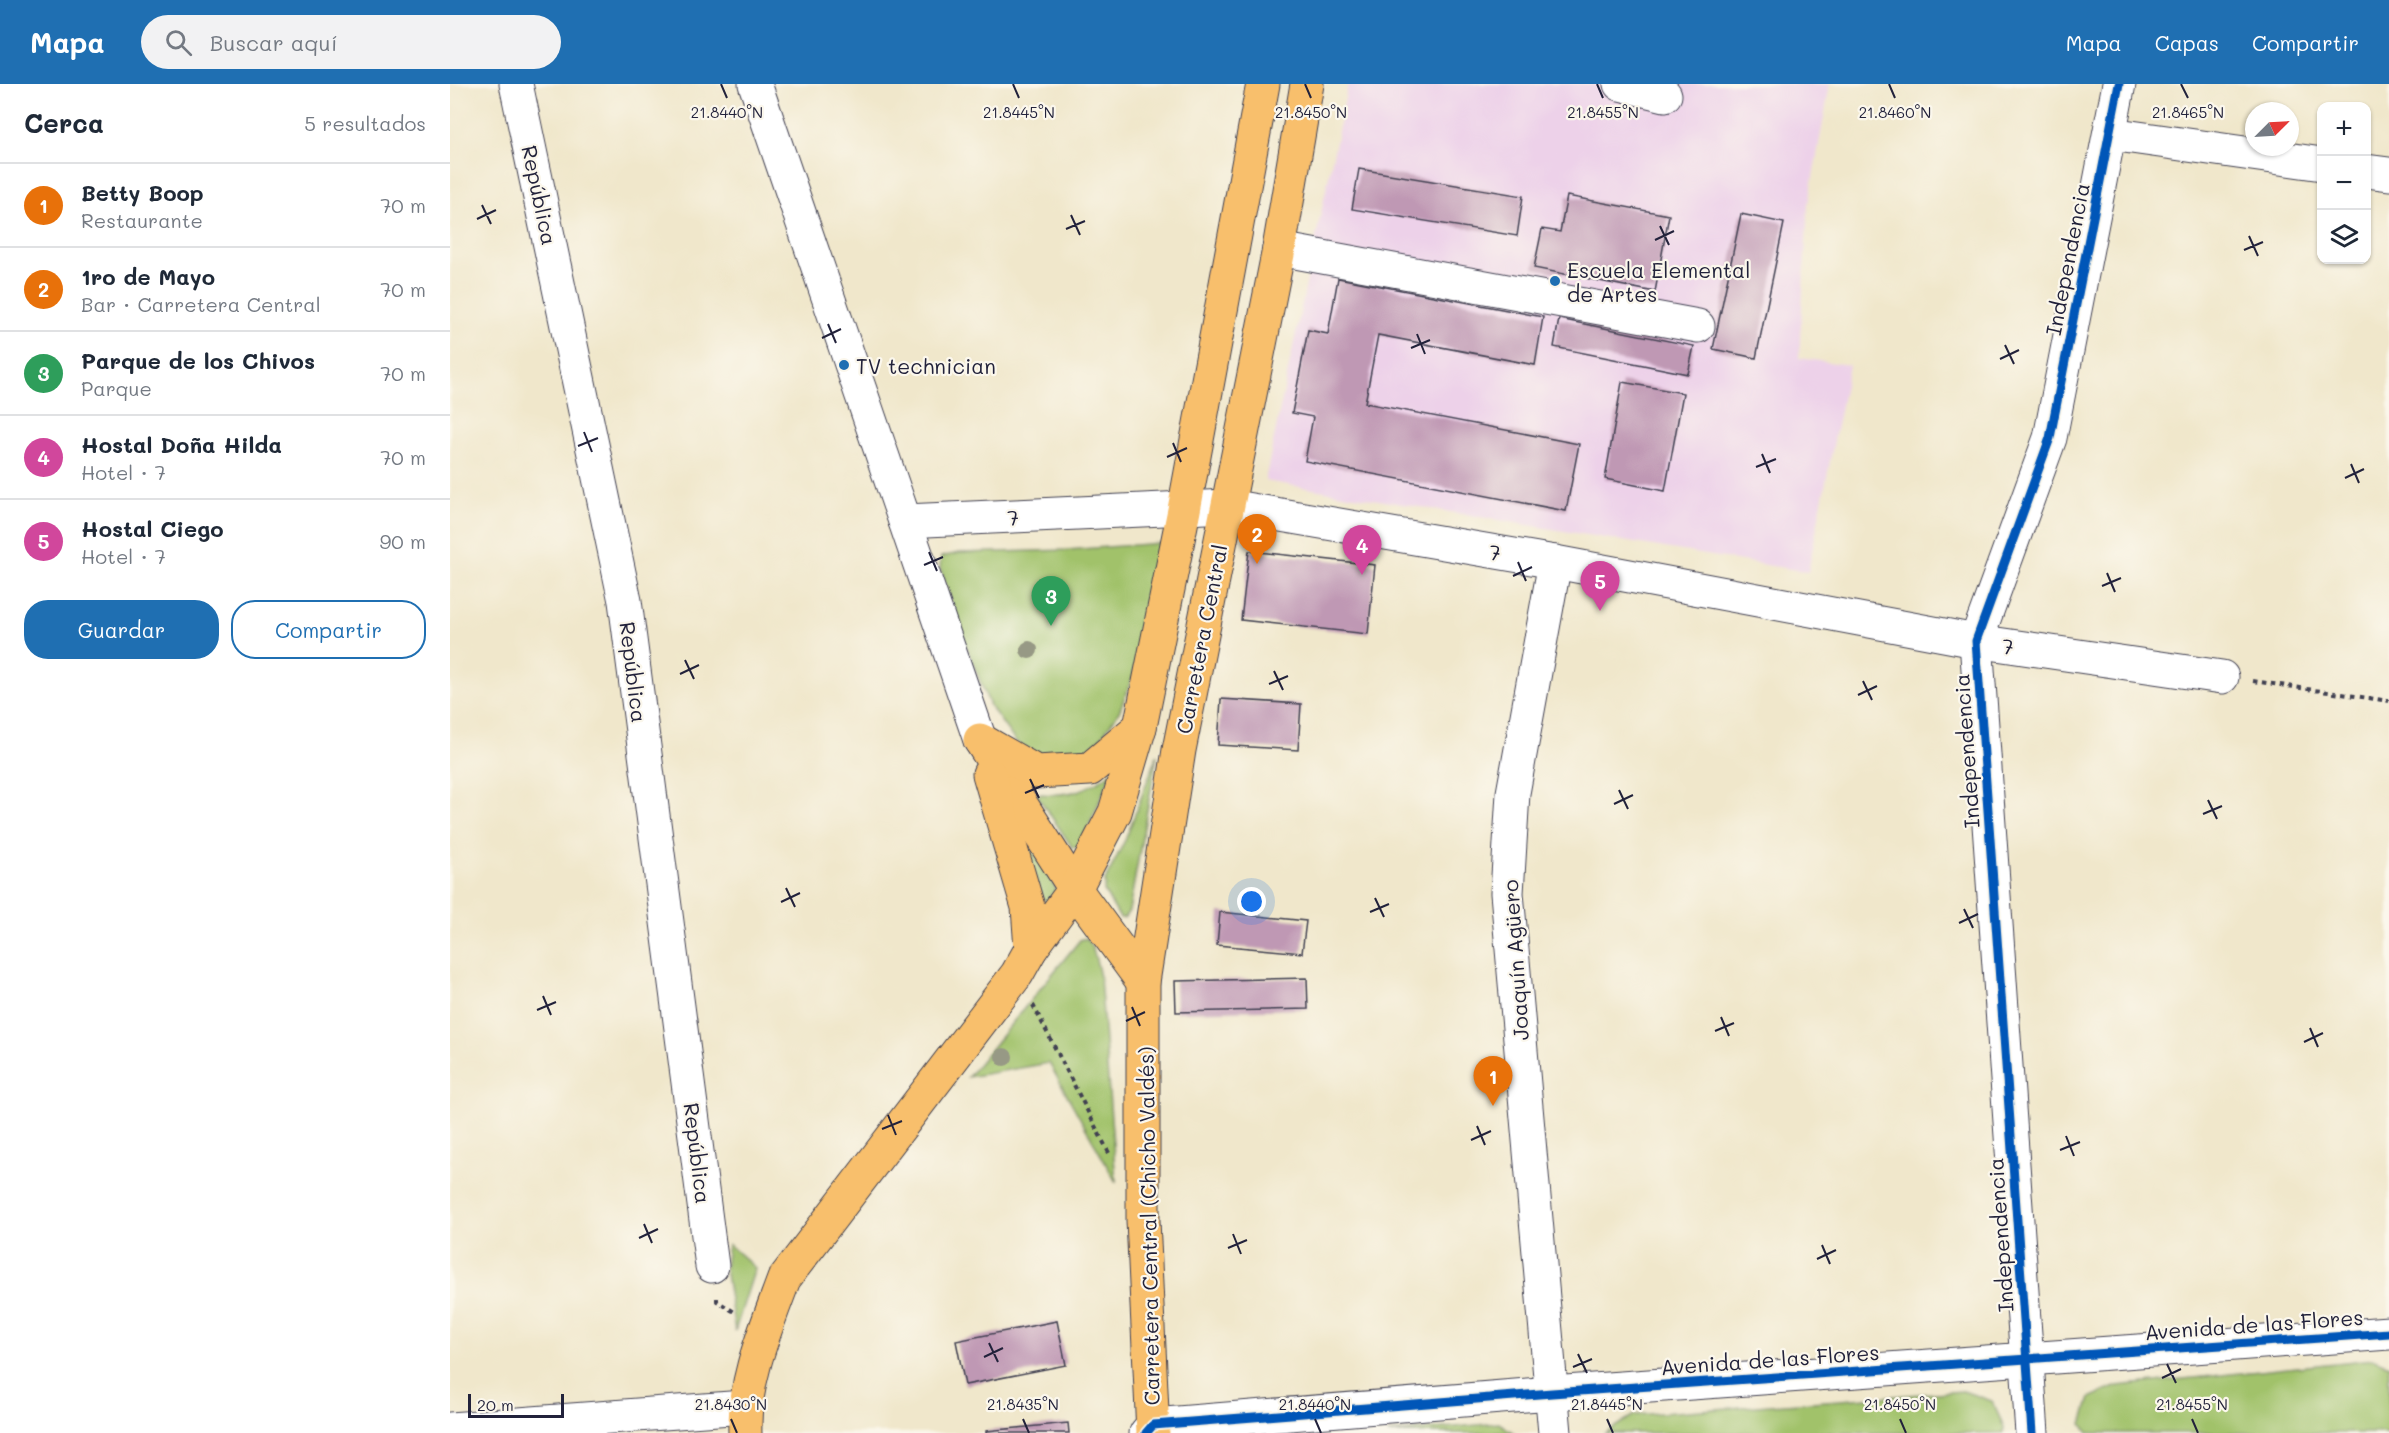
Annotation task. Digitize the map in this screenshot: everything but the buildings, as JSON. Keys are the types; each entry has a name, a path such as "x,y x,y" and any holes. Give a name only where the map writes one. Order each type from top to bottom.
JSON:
{"main road":[{"name":"Carretera Central","path":"1075,889 1115,812 1140,727 1184,510 1263,84"},
{"name":"Carretera Central","path":"1143,982 1179,750 1279,249 1307,84"},
{"path":"980,740 1036,772 1090,769 1140,727"},
{"path":"980,740 1075,889 1143,982"},
{"path":"980,740 1028,908 1024,961"},
{"path":"745,1420 765,1331 784,1279 1024,961 1075,889"},
{"name":"Carretera Central (Chicho Valdés)","path":"1143,982 1143,1220 1151,1430"}],"street":[{"name":"República","path":"516,84 625,601 712,1266"},
{"path":"755,84 980,740"},
{"path":"1620,84 1665,95"},
{"name":"Independencia","path":"2032,1433 1976,641 2050,438 2119,84"},
{"path":"2110,134 2317,163"},
{"path":"2371,172 2389,174"},
{"path":"1279,249 1698,326"},
{"name":"7","path":"905,521 1184,510 1228,506 1555,562 1976,641 2222,677"},
{"name":"Joaquín Agüero","path":"1555,562 1513,793 1507,892 1555,1433"},
{"name":"Avenida de las Flores","path":"1151,1430 1552,1393 2389,1333"},
{"path":"450,1429 745,1420"}],"path":[{"path":"2222,677 2389,701"},
{"path":"1024,961 1112,1159"},
{"path":"712,1266 717,1301 765,1331"}],"shaded area":[{"name":"Escuela Elemental de Artes","path":"1348,84 1830,84 1808,204 1799,358 1849,365 1808,572 1265,481"}],"green space":[{"path":"1161,543 1133,676 1119,712 1099,740 1079,755 1037,758 1015,741 990,706 940,568 941,557 959,553 1067,550"},
{"path":"1157,755 1129,911 1124,918 1120,918 1104,891 1105,881 1126,838"},
{"path":"1112,772 1081,844 1072,847 1036,794 1077,791 1094,784"},
{"path":"1010,810 1056,889 1048,901 1043,900"},
{"path":"1086,938 1094,952 1100,977 1116,1182 1049,1063 968,1077 1080,940"},
{"path":"728,1244 755,1268 735,1331 725,1268"},
{"path":"2374,1359 2389,1365 2389,1433 2088,1433 2082,1424 2090,1398 2117,1386"},
{"path":"1963,1391 1992,1401 2004,1427 2003,1433 1605,1433 1634,1415"},
{"path":"1499,1423 1514,1433 1387,1433"}],"cycle path":[{"path":"2032,1433 1976,641 2050,438 2119,84"},
{"path":"1146,1433 1153,1425 1552,1393 2389,1333"}],"place":[{"name":"Escuela Elemental de Artes","path":"1555,281"},
{"name":"TV technician","path":"844,365"},
{"name":"1ro de Mayo","path":"1257,564"},
{"name":"Hostal Doña Hilda","path":"1362,575"},
{"name":"Hostal Ciego","path":"1600,611"},
{"name":"Parque de los Chivos","path":"1051,626"},
{"name":"Betty Boop","path":"1493,1106"}]}
